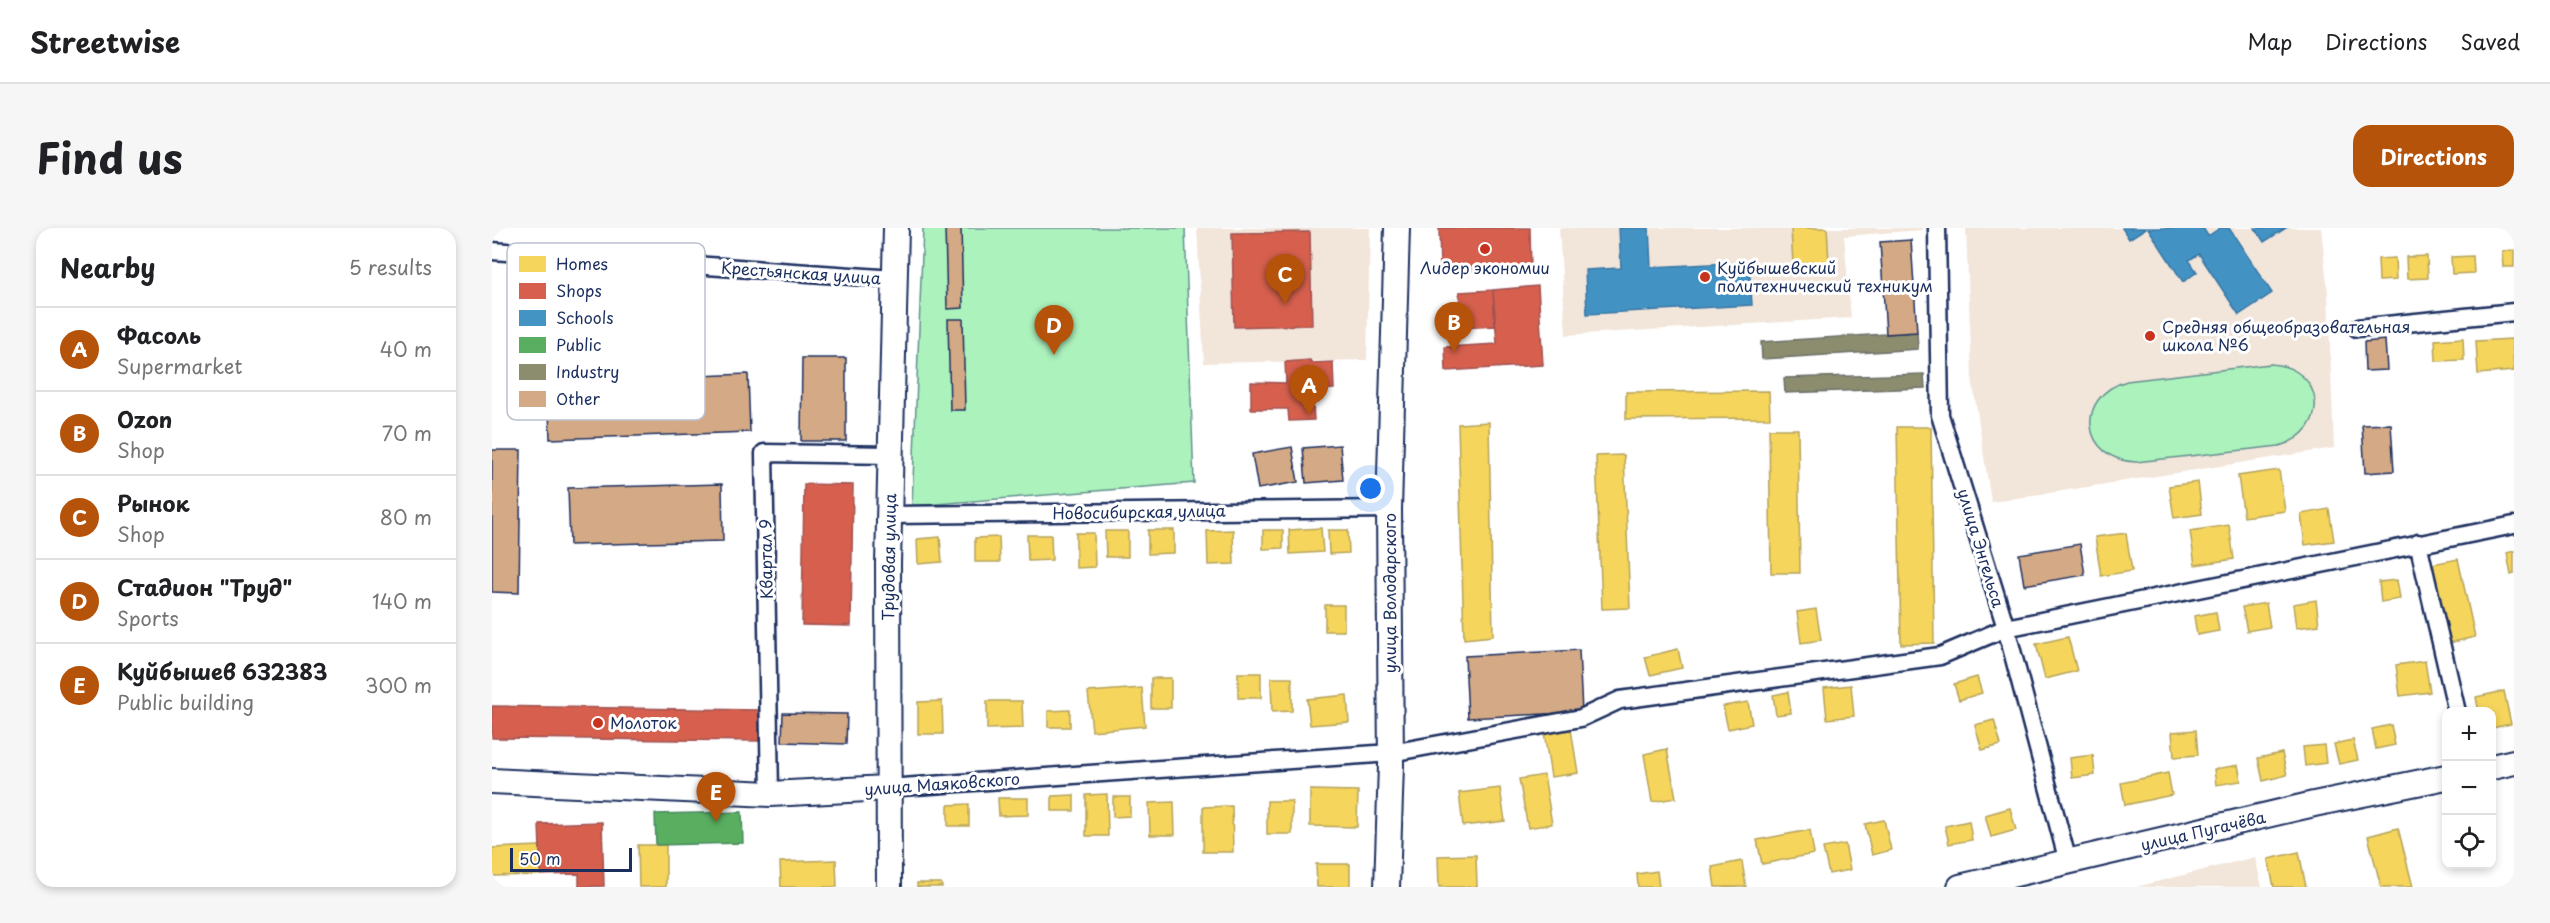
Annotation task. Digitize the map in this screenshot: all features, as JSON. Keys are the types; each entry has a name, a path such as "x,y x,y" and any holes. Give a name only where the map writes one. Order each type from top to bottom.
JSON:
{"street":[{"name":"Трудовая улица","path":"889,887 887,788 896,228"},
{"name":"улица Володарского","path":"1387,887 1391,753 1389,509 1397,228"},
{"name":"улица Энгельса","path":"1937,228 1940,414 2006,628 2068,862"},
{"name":"Крестьянская улица","path":"492,251 507,252"},
{"name":"Крестьянская улица","path":"705,266 895,279"},
{"path":"2357,328 2514,312"},
{"name":"Квартал 9","path":"770,794 764,453 891,455"},
{"name":"Новосибирская улица","path":"890,515 1389,509"},
{"name":"улица Маяковского","path":"492,781 770,794 1391,753 1581,718 1620,700 1940,656 2006,628 2514,525"},
{"path":"2418,543 2456,707"},
{"path":"2496,766 2514,762"},
{"name":"улица Пугачёва","path":"1960,887 2314,804 2442,778"}],"shaded area":[{"path":"1197,228 1370,228 1367,360 1204,363"},
{"name":"Куйбышевский политехнический техникум","path":"1559,228 1922,228 1922,230 1844,236 1851,318 1566,335"},
{"name":"Средняя общеобразовательная школа №6","path":"1966,228 2321,228 2328,294 2334,448 1991,502 1972,378"},
{"path":"2255,857 2262,887 2136,887"}],"green space":[{"path":"923,228 1185,228 1194,483 912,506"},
{"path":"2270,364 2288,368 2302,376 2311,387 2315,401 2314,414 2308,427 2296,438 2279,446 2136,462 2118,459 2104,451 2095,439 2091,426 2092,413 2098,400 2110,389 2127,381"}],"building: Homes":[{"path":"1791,228 1827,228 1829,262 1793,264"},
{"path":"2514,250 2514,267 2503,267 2502,251"},
{"path":"2427,256 2428,278 2407,279 2406,257"},
{"path":"2473,256 2474,273 2452,274 2451,257"},
{"path":"2395,258 2396,280 2379,281 2378,259"},
{"path":"2463,338 2464,360 2436,361 2435,340"},
{"path":"2512,339 2514,371 2478,374 2476,341"},
{"path":"1769,391 1770,418 1626,419 1626,392"},
{"path":"1489,422 1493,636 1464,639 1458,424"},
{"path":"1897,427 1931,427 1934,643 1901,644"},
{"path":"1769,429 1798,429 1800,573 1771,573"},
{"path":"1624,455 1630,608 1602,609 1596,456"},
{"path":"2279,470 2285,511 2244,517 2238,476"},
{"path":"2198,482 2202,514 2174,518 2169,486"},
{"path":"2329,509 2334,541 2305,545 2301,514"},
{"path":"2229,525 2234,559 2195,565 2190,531"},
{"path":"1321,528 1323,552 1290,554 1289,530"},
{"path":"1148,530 1174,530 1174,553 1148,554"},
{"path":"1233,530 1234,564 1208,565 1207,531"},
{"path":"1263,530 1283,530 1283,548 1263,549"},
{"path":"1328,530 1348,530 1349,553 1329,554"},
{"path":"1105,531 1128,531 1128,557 1106,557"},
{"path":"1076,533 1094,533 1095,567 1076,568"},
{"path":"2126,533 2132,571 2101,576 2095,537"},
{"path":"1027,535 1051,535 1052,560 1028,561"},
{"path":"940,537 942,562 918,564 917,539"},
{"path":"999,537 1000,562 975,562 975,538"},
{"path":"2514,551 2514,574 2511,575 2507,553"},
{"path":"2458,559 2475,637 2449,643 2432,564"},
{"path":"2397,580 2400,599 2381,602 2379,582"},
{"path":"2316,600 2319,625 2296,628 2293,604"},
{"path":"2266,603 2270,627 2247,631 2242,607"},
{"path":"1325,605 1344,605 1344,631 1325,631"},
{"path":"1816,609 1821,640 1801,643 1797,612"},
{"path":"2216,612 2219,631 2197,635 2194,616"},
{"path":"2068,637 2077,671 2045,679 2036,644"},
{"path":"1678,649 1682,668 1650,675 1645,657"},
{"path":"2425,661 2430,692 2400,696 2396,665"},
{"path":"1238,673 1261,673 1261,698 1238,698"},
{"path":"1977,677 1982,693 1959,700 1954,684"},
{"path":"1151,678 1171,678 1171,708 1151,708"},
{"path":"1271,678 1292,678 1292,711 1272,712"},
{"path":"1851,685 1854,716 1827,719 1824,688"},
{"path":"1142,688 1145,726 1092,731 1088,692"},
{"path":"2504,691 2511,724 2496,727 2496,707 2478,707 2476,697"},
{"path":"1788,692 1791,713 1776,715 1773,695"},
{"path":"1347,695 1349,722 1310,725 1307,699"},
{"path":"942,701 943,734 918,734 918,702"},
{"path":"987,701 1022,701 1023,728 987,729"},
{"path":"1748,702 1752,724 1728,729 1723,706"},
{"path":"1070,710 1070,727 1048,727 1048,711"},
{"path":"1994,720 2001,745 1982,750 1975,725"},
{"path":"2391,725 2395,745 2376,749 2372,729"},
{"path":"1571,729 1578,773 1551,777 1544,733"},
{"path":"2196,730 2198,755 2174,757 2172,732"},
{"path":"2353,740 2358,760 2339,764 2334,744"},
{"path":"2324,745 2326,763 2305,766 2303,747"},
{"path":"1667,749 1676,798 1652,802 1644,754"},
{"path":"2282,753 2287,775 2263,781 2258,758"},
{"path":"2093,755 2095,775 2072,778 2070,758"},
{"path":"2238,765 2241,781 2216,785 2214,769"},
{"path":"2168,773 2172,795 2125,805 2121,783"},
{"path":"1544,775 1552,824 1528,828 1519,779"},
{"path":"1500,788 1505,821 1463,826 1459,793"},
{"path":"1310,790 1358,791 1357,827 1310,826"},
{"path":"1107,794 1108,836 1086,836 1086,795"},
{"path":"1074,795 1074,811 1052,811 1052,796"},
{"path":"1113,797 1130,797 1130,816 1113,817"},
{"path":"998,798 1028,798 1028,815 999,816"},
{"path":"1267,801 1292,801 1292,834 1267,834"},
{"path":"1174,802 1175,835 1150,835 1149,803"},
{"path":"969,804 969,826 948,826 948,805"},
{"path":"1232,806 1233,852 1203,852 1203,807"},
{"path":"2010,808 2016,830 1991,837 1985,815"},
{"path":"1884,820 1891,850 1872,855 1865,824"},
{"path":"1969,821 1972,840 1949,844 1945,826"},
{"path":"2398,828 2413,887 2381,887 2368,836"},
{"path":"1810,830 1814,854 1762,864 1757,840"},
{"path":"1845,844 1850,870 1829,874 1823,848"},
{"path":"638,845 666,845 666,887 639,887"},
{"path":"540,846 541,875 492,876 492,848"},
{"path":"2299,852 2306,887 2274,887 2268,859"},
{"path":"1476,855 1477,887 1439,887 1438,856"},
{"path":"836,860 837,887 781,887 780,862"},
{"path":"1742,861 1746,887 1715,887 1712,867"},
{"path":"1316,864 1350,864 1350,887 1317,887"},
{"path":"1657,871 1659,887 1638,887 1637,874"},
{"path":"917,883 941,883 942,887 917,887"}],"building: Shops":[{"name":"Лидер экономии","path":"1439,228 1530,228 1531,270 1440,271"},
{"path":"1310,232 1312,325 1234,327 1232,233"},
{"path":"1538,286 1543,365 1446,371 1445,347 1497,344 1493,290"},
{"path":"1493,290 1495,326 1461,328 1459,292"},
{"path":"1310,360 1311,363 1333,362 1334,389 1312,390 1314,420 1289,421 1288,409 1251,409 1251,382 1286,383 1285,362"},
{"path":"804,484 853,485 851,626 802,625"},
{"path":"492,706 759,710 759,741 492,738"},
{"path":"602,822 604,886 579,887 579,874 541,875 539,824"}],"building: Schools":[{"path":"1619,228 1649,228 1651,267 1749,262 1752,305 1587,314 1585,270 1621,268"},
{"path":"2122,228 2146,228 2129,239"},
{"path":"2148,228 2203,228 2208,236 2220,228 2229,228 2272,293 2239,315 2199,254 2189,260 2197,272 2183,282"},
{"path":"2255,228 2286,228 2264,242"}],"building: Public":[{"path":"742,812 743,843 656,845 655,814"}],"building: Industry":[{"path":"1917,332 1918,349 1762,359 1761,342"},
{"path":"1924,374 1925,388 1785,393 1784,378"}],"building: Other":[{"path":"945,228 961,228 963,308 947,309"},
{"path":"1911,240 1917,332 1886,334 1880,242"},
{"path":"948,319 963,319 965,410 950,410"},
{"path":"2385,340 2387,370 2365,371 2364,342"},
{"path":"802,358 846,358 846,441 801,441"},
{"path":"748,374 750,432 550,439 549,420 705,420 705,376"},
{"path":"2391,424 2394,471 2365,473 2362,425"},
{"path":"1340,445 1343,480 1306,483 1303,448"},
{"path":"1292,447 1298,482 1258,489 1252,454"},
{"path":"492,450 521,450 519,593 492,592"},
{"path":"722,484 723,541 570,545 568,488"},
{"path":"2080,544 2085,575 2024,585 2019,554"},
{"path":"1579,650 1582,712 1468,718 1465,656"},
{"path":"783,713 847,714 846,744 782,742"}],"place":[{"name":"Лидер экономии","path":"1485,249"},
{"name":"Куйбышевский политехнический техникум","path":"1705,277"},
{"name":"Рынок","path":"1285,304"},
{"name":"Средняя общеобразовательная школа №6","path":"2150,336"},
{"name":"Ozon","path":"1454,352"},
{"name":"Стадион \"Труд\"","path":"1054,355"},
{"name":"Фасоль","path":"1309,415"},
{"name":"Молоток","path":"598,723"},
{"name":"Куйбышев 632383","path":"716,822"}]}
